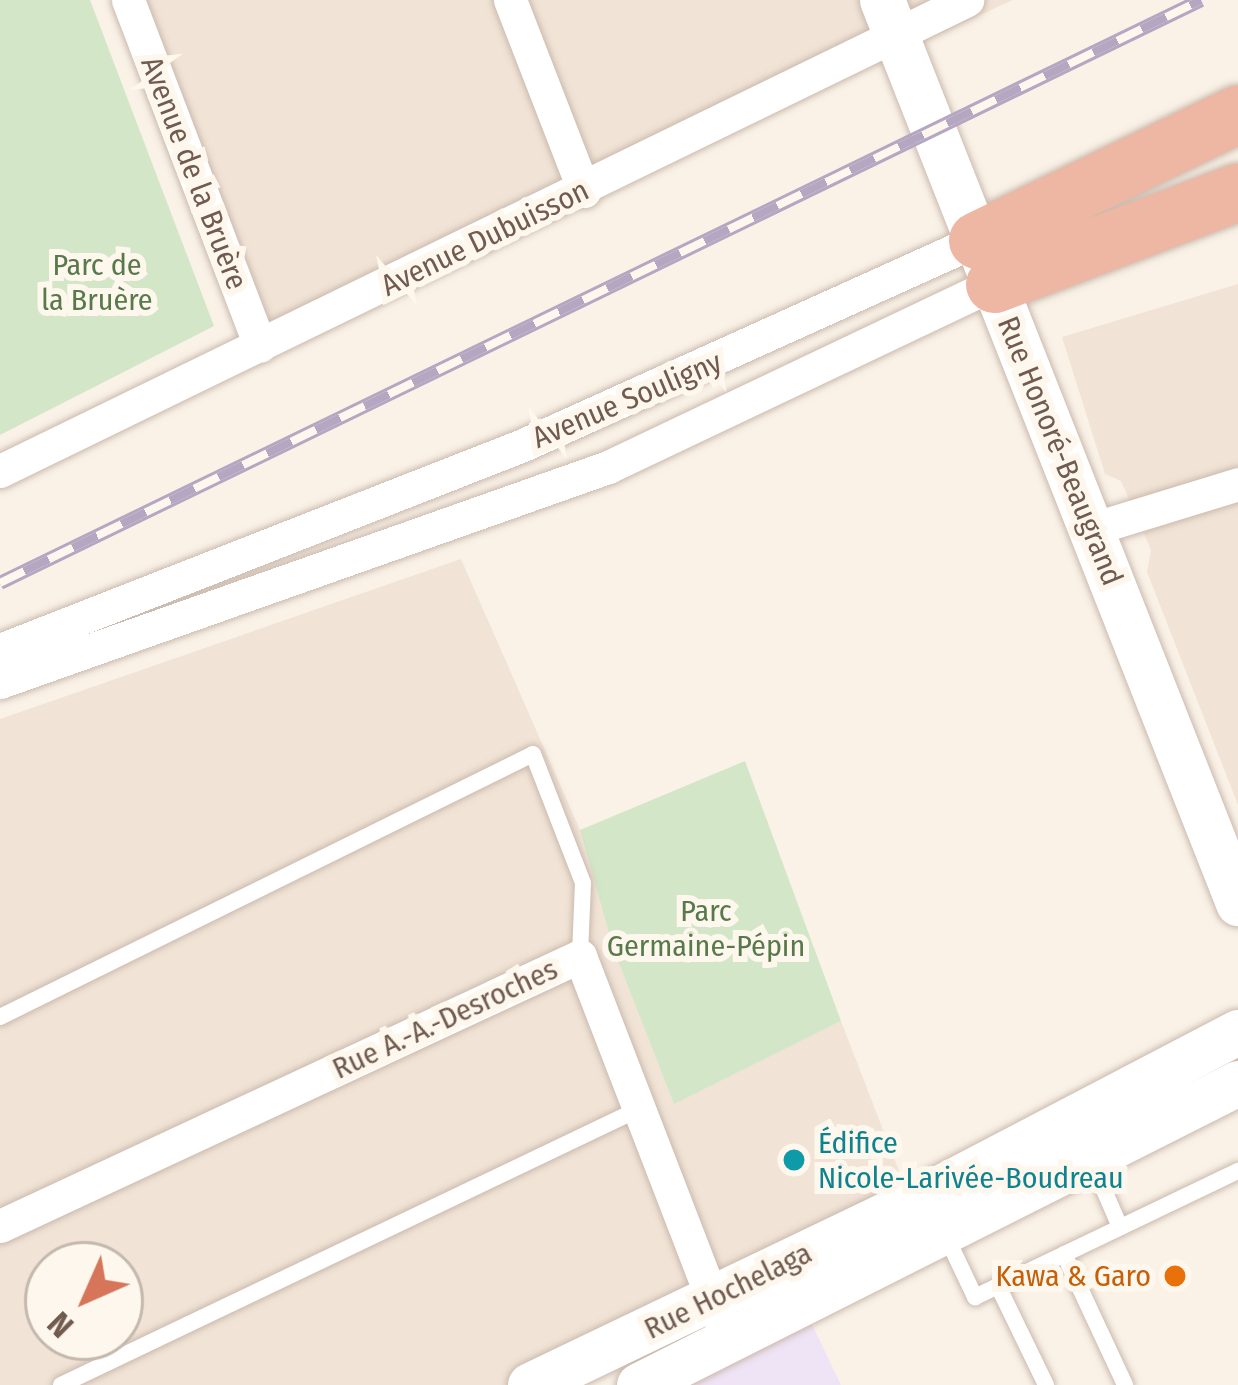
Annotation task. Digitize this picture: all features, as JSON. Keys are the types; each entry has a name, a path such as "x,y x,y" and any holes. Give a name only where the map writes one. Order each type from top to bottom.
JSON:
{"highway":[{"name":"Avenue Souligny","path":"985,262 1238,114"},
{"name":"Avenue Souligny","path":"985,262 1238,192"}],"main road":[{"name":"Rue Honoré-Beaugrand","path":"889,17 1238,903"},
{"name":"Rue Hochelaga","path":"530,1385 926,1195 1238,1032"},
{"name":"Rue Hochelaga","path":"639,1385 946,1236 1238,1083"},
{"path":"926,1195 946,1236"}],"street":[{"name":"Avenue de la Bruère","path":"128,0 260,346"},
{"path":"510,0 584,191"},
{"name":"Avenue Dubuisson","path":"0,471 584,191 889,17 967,0"},
{"name":"Avenue Souligny","path":"0,650 985,262"},
{"name":"Avenue Souligny","path":"0,682 608,467 985,262"},
{"path":"1092,529 1238,484"},
{"name":"Rue A.-A.-Desroches","path":"0,1226 580,956 730,1342"}],"lane":[{"path":"0,1016 533,754 583,884 580,956"},
{"path":"61,1385 639,1109"},
{"path":"1091,1160 1120,1227"},
{"path":"946,1236 975,1297 1238,1172"},
{"path":"1064,1254 1125,1385"},
{"path":"998,1286 1046,1385"}],"shaded area":[{"path":"128,0 1013,0 260,346"},
{"path":"1238,284 1238,805 1147,572 1151,550 1121,481 1105,474 1062,337"},
{"path":"461,559 580,830 613,948 674,1103 841,1021 911,1202 530,1385 0,1385 0,719"},
{"path":"810,1320 841,1385 671,1385"}],"green space":[{"name":"Parc de la Bruère","path":"0,0 90,0 214,326 0,435"},
{"name":"Parc Germaine-Pépin","path":"745,761 841,1021 674,1104 613,948 580,830"}],"railway":[{"path":"0,583 1201,0"}],"place":[{"name":"Édifice Nicole-Larivée-Boudreau","path":"794,1160"},
{"name":"Kawa & Garo","path":"1175,1276"}]}
